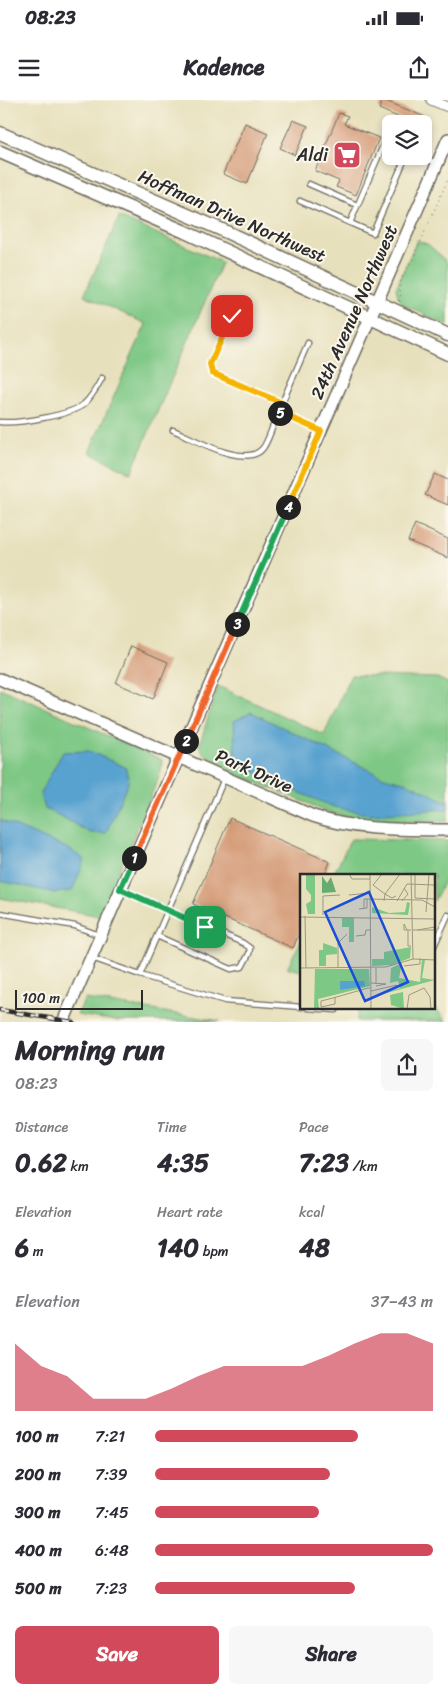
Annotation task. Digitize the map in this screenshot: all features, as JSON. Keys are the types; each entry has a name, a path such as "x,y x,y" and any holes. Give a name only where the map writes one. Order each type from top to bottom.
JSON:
{"main road":[{"name":"Hoffman Drive Northwest","path":"0,133 220,229 448,335"},
{"name":"Hoffman Drive Northwest","path":"0,152 183,231 448,354"}],"street":[{"path":"431,100 448,107"},
{"name":"24th Avenue Northwest","path":"63,1022 378,302 443,166 448,139"},
{"name":"Park Drive","path":"0,679 330,822 371,829 448,830"}],"lane":[{"path":"350,223 382,148"},
{"path":"300,201 373,233 402,165"},
{"path":"308,184 357,205"},
{"path":"232,316 210,364 212,373 282,403"},
{"path":"173,430 232,455 249,456 262,449 308,343"},
{"path":"0,422 13,423 67,413 84,405 92,396 102,378"},
{"path":"278,412 321,431"},
{"path":"140,975 225,778"},
{"path":"120,889 243,943 250,948 250,954 242,967 231,969 157,936"},
{"path":"0,914 76,926 100,935"},
{"path":"436,942 448,915"},
{"path":"90,958 225,1001 300,1007"},
{"path":"322,1009 336,1010"}],"path":[{"path":"394,309 401,294 399,287 403,275 413,258 448,178"}],"green space":[{"path":"119,217 222,262 131,473 89,452 146,324 84,295"},
{"path":"417,240 429,245 448,263 448,326 403,304 398,296 396,288"},
{"path":"351,675 437,678 448,683 448,821 369,820 334,814 236,774 203,753 199,746 218,686 324,735"},
{"path":"0,688 162,760 161,772 100,916 0,898"},
{"path":"351,839 448,841 448,874 436,897 436,874 334,874"},
{"path":"300,943 300,971 287,968"},
{"path":"85,999 220,1021 117,1021 77,1015"},
{"path":"436,1008 446,1021 357,1021 358,1009"}],"water":[{"path":"251,712 384,777 408,783 448,802 448,809 368,814 334,807 274,782 235,761 234,721"},
{"path":"89,751 125,767 129,781 106,833 90,833 45,809 40,793 63,752"},
{"path":"0,820 69,849 85,860 72,891 55,893 0,881"}],"building":[{"path":"383,100 420,115 393,115 379,109"},
{"name":"Aldi","path":"339,113 348,116 344,124 379,138 356,195 336,187 339,181 315,171"},
{"path":"293,120 308,126 295,155 280,148"},
{"path":"245,123 268,133 247,184 223,174"},
{"path":"435,474 448,480 448,505 425,495"},
{"path":"415,524 448,539 448,558 408,541"},
{"path":"131,646 168,662 153,699 116,683"},
{"path":"230,818 330,862 325,874 300,874 300,932 293,948 193,904"}],"railway":[{"path":"0,1010 73,1022"}],"place":[{"name":"Aldi","path":"347,155"}],"route":[{"path":"205,927 120,889 321,431 278,412 282,403 212,373 210,364 232,316"}]}
